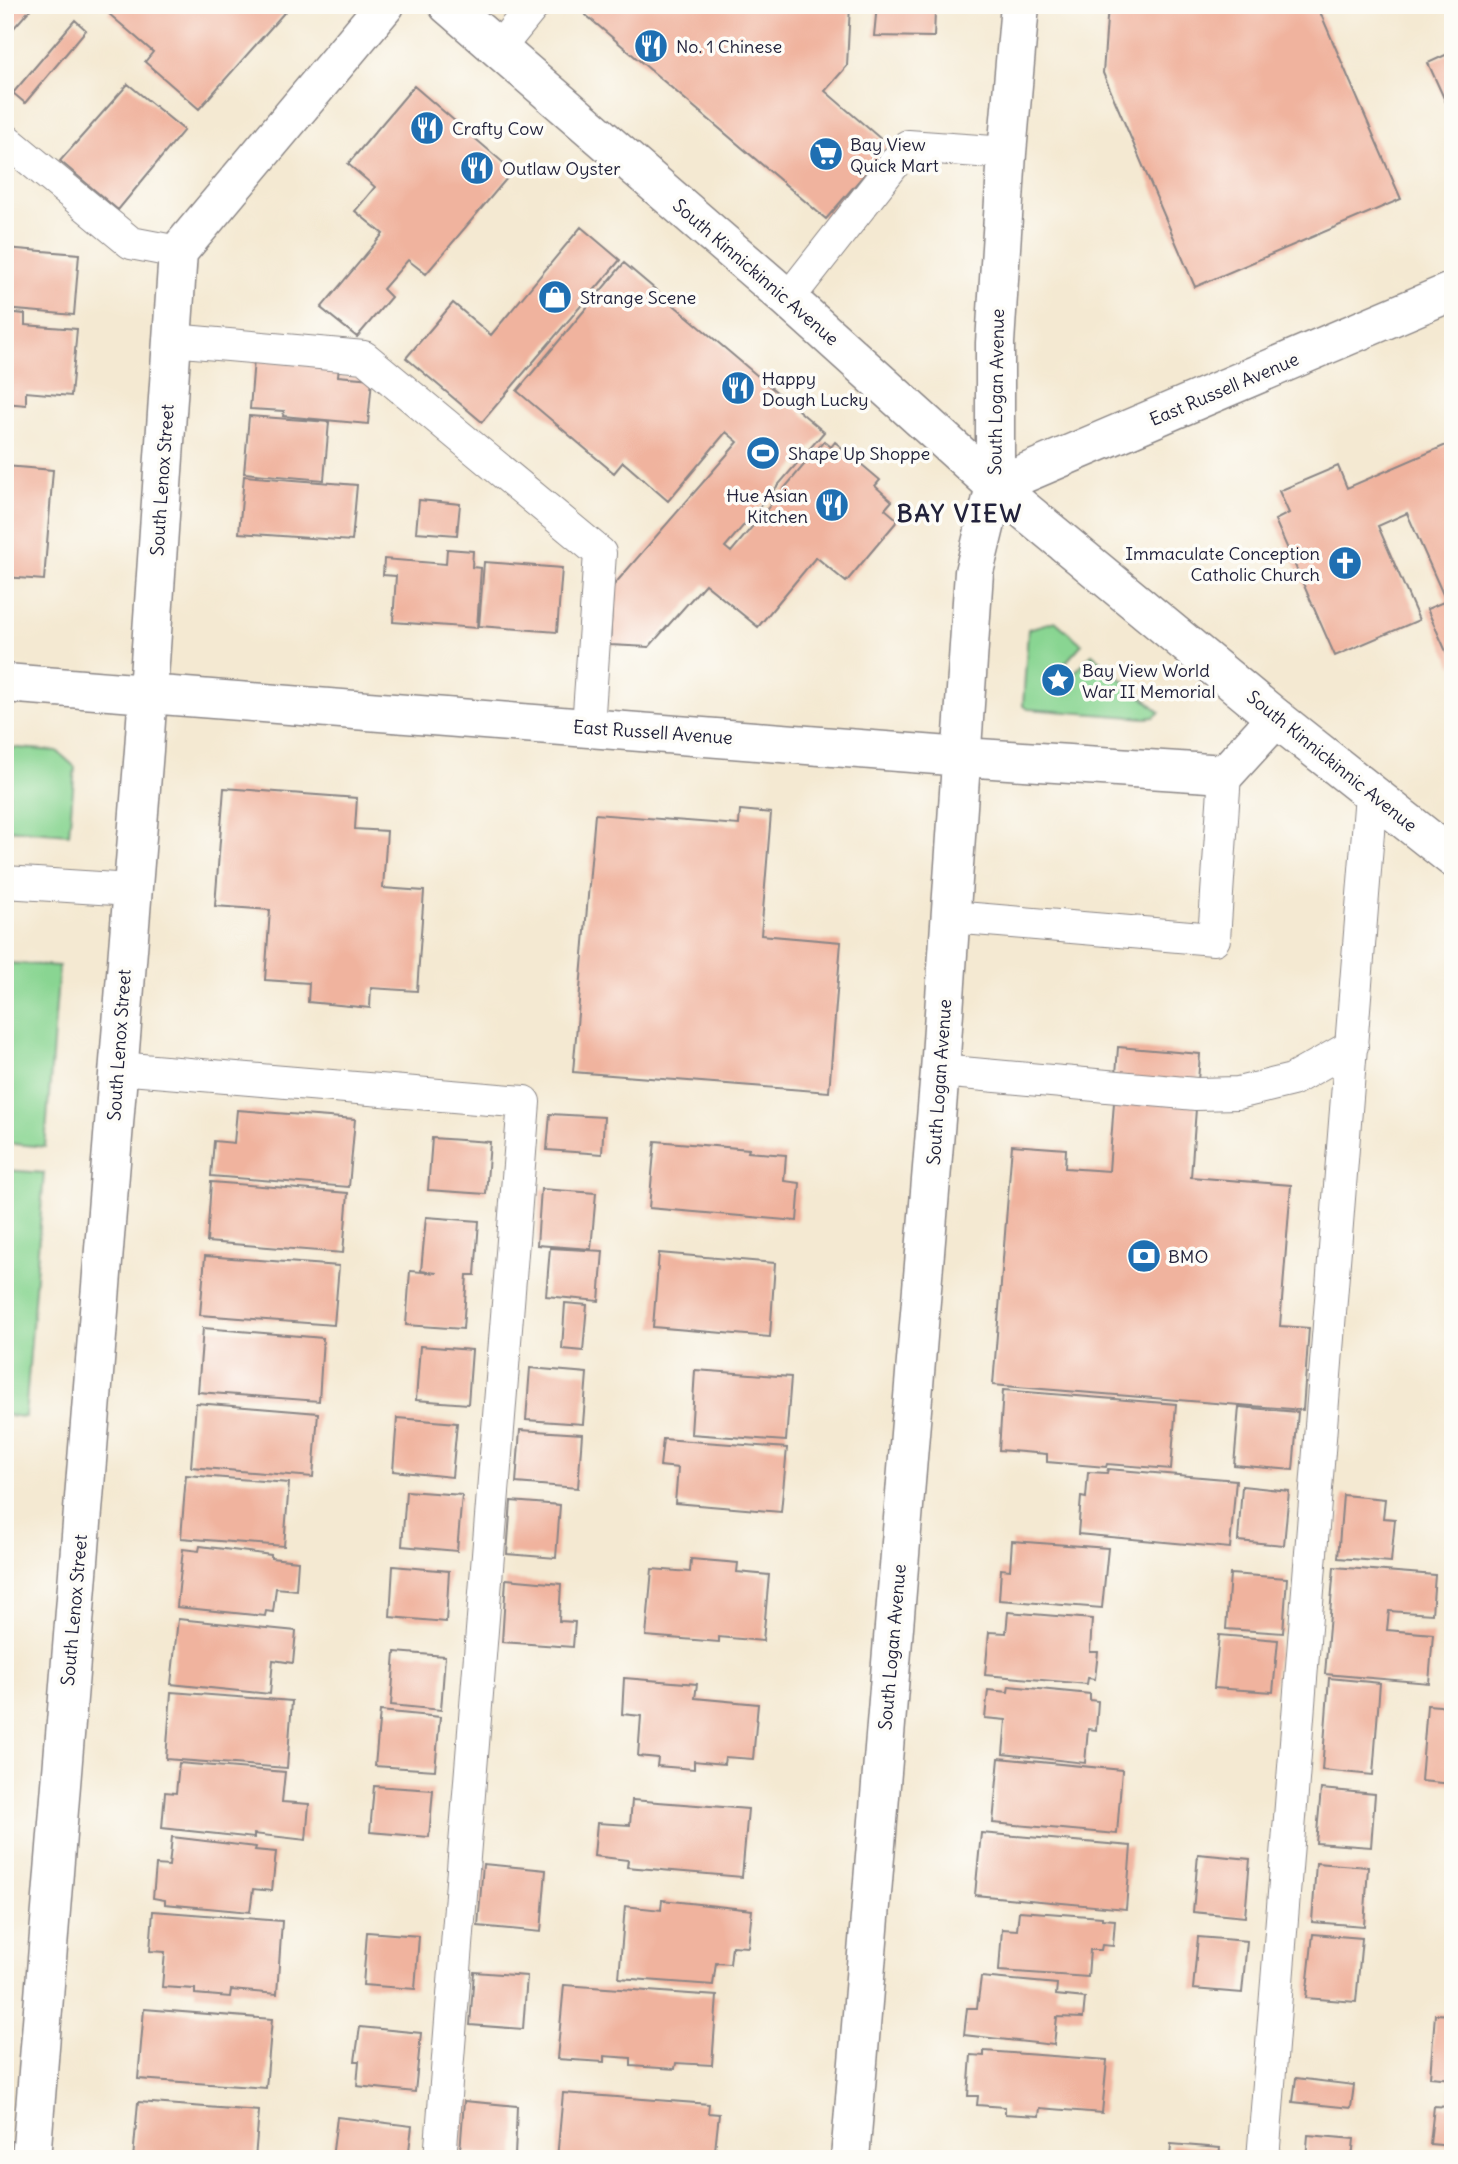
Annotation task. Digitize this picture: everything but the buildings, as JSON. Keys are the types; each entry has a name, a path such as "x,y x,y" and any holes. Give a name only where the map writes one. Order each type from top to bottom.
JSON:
{"street":[{"path":"178,252 385,5"},
{"name":"South Kinnickinnic Avenue","path":"448,5 788,299 995,486 1276,718 1453,858"},
{"name":"South Logan Avenue","path":"850,2159 940,1071 974,572 995,486 995,343 1020,5"},
{"name":"South Lenox Street","path":"31,2159 148,693 178,252"},
{"name":"East Russell Avenue","path":"995,486 1453,291"},
{"name":"East Russell Avenue","path":"5,683 963,757 1225,774"},
{"path":"1225,774 1276,718"}],"lane":[{"path":"499,47 534,5"},
{"path":"5,139 131,243 178,252"},
{"path":"788,299 908,146 1007,153"},
{"path":"172,340 364,357 600,553 588,727"},
{"path":"951,917 1214,939 1225,774"},
{"path":"1263,2159 1371,794"},
{"path":"5,882 131,890"},
{"path":"940,1071 1196,1094 1238,1093 1292,1080 1352,1046"},
{"path":"117,1068 524,1102 440,2159"}],"green space":[{"path":"1055,621 1082,644 1049,681 1059,689 1092,654 1160,712 1154,717 1146,718 1028,709 1023,706 1028,629"},
{"path":"5,747 57,751 75,767 69,834 6,829 9,792 5,791"},
{"path":"5,963 59,966 45,1147 5,1143"},
{"path":"5,1170 44,1173 25,1417 5,1415"}],"place":[{"name":"No. 1 Chinese","path":"651,46"},
{"name":"Crafty Cow","path":"427,128"},
{"name":"Bay View Quick Mart","path":"826,154"},
{"name":"Outlaw Oyster","path":"477,168"},
{"name":"Strange Scene","path":"555,297"},
{"name":"Happy Dough Lucky","path":"738,388"},
{"name":"Shape Up Shoppe","path":"763,453"},
{"name":"Hue Asian Kitchen","path":"832,505"},
{"name":"Immaculate Conception Catholic Church","path":"1345,563"},
{"name":"Bay View World War II Memorial","path":"1058,680"},
{"name":"BMO","path":"1144,1256"}],"district":[{"name":"BAY VIEW","path":"960,513"}]}
